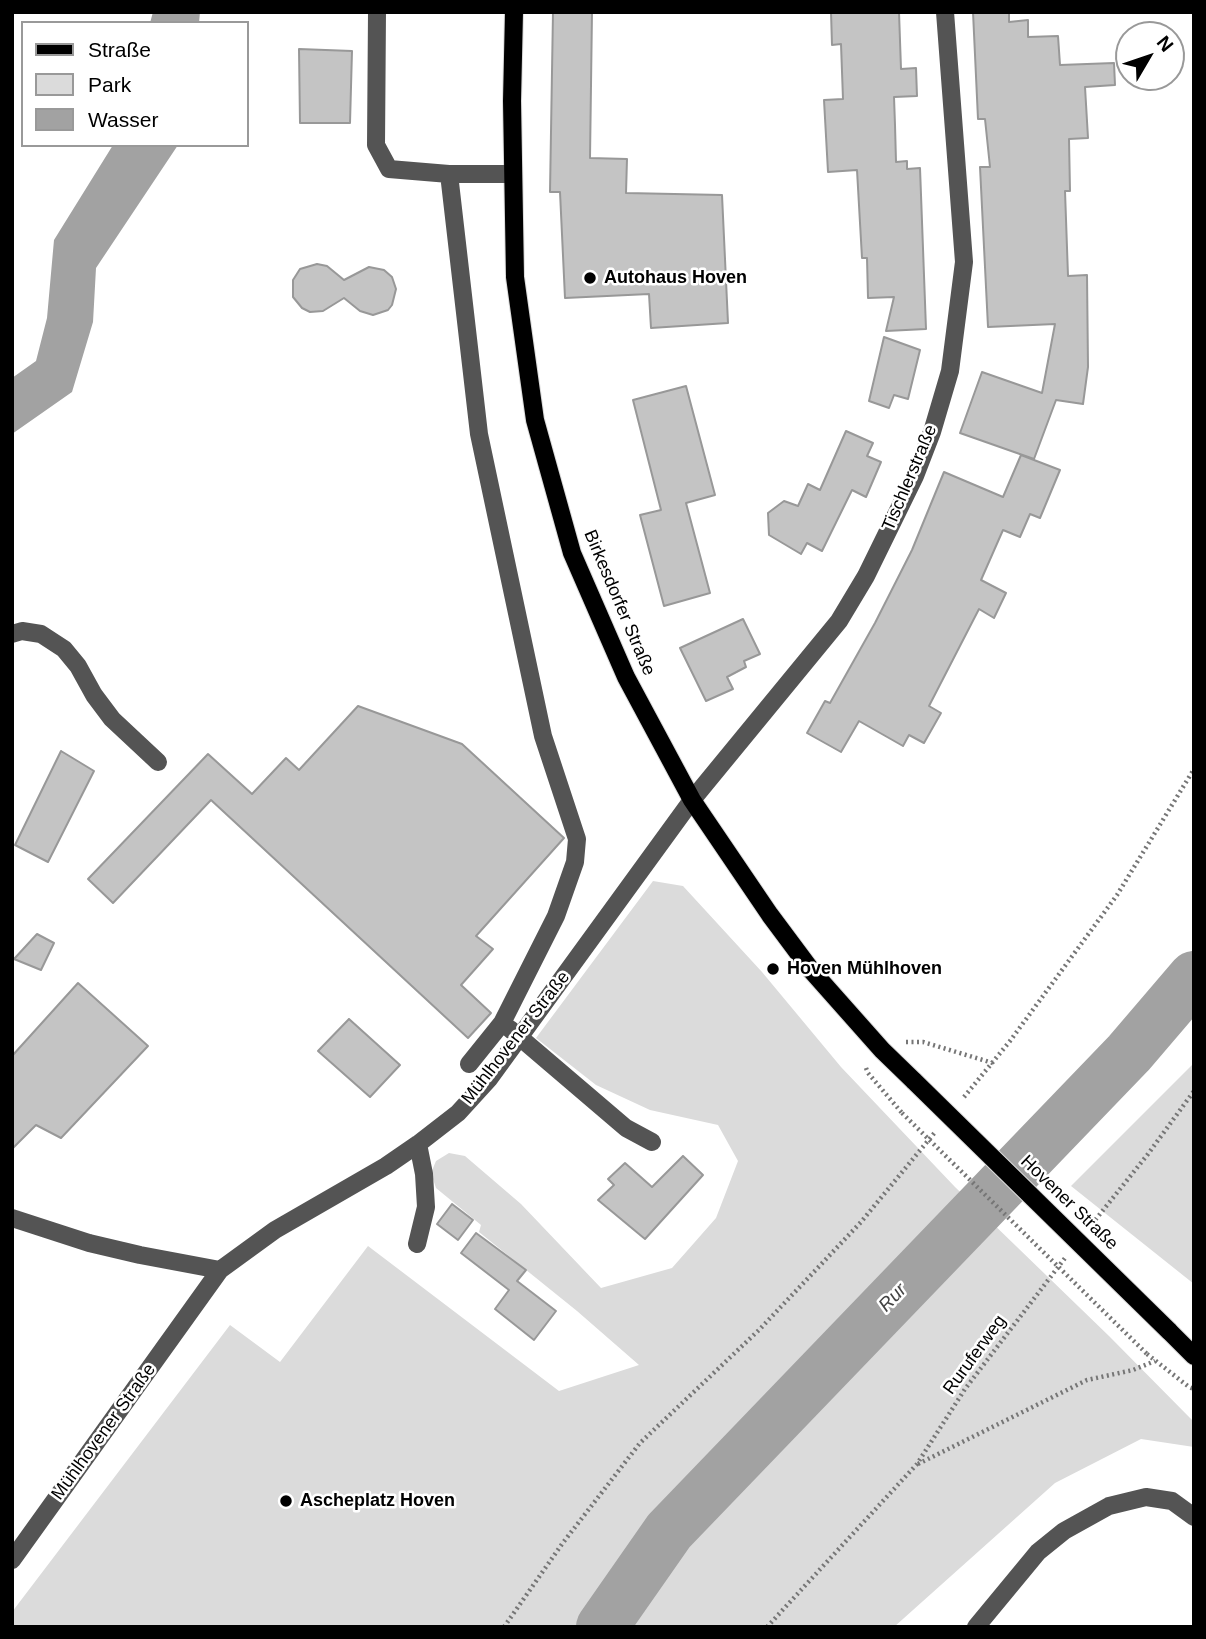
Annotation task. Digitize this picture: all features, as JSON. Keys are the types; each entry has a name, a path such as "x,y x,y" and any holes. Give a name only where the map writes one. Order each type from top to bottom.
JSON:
{"main road":[{"name":"Birkesdorfer Straße","path":"514,12 515,277 535,420 572,553 626,677 692,800 811,970 882,1050 914,1081"},
{"name":"Hovener Straße","path":"914,1081 1194,1356"}],"street":[{"path":"377,12 376,145 389,169 449,174 513,174"},
{"name":"Tischlerstraße","path":"692,800 839,621 866,576 909,488 932,432 950,371 964,262 945,12"},
{"path":"449,174 479,434 543,736 577,839 575,862 556,916 502,1023 469,1064"},
{"path":"12,634 22,631 41,634 64,649 112,719 158,762"},
{"name":"Mühlhovener Straße","path":"12,1560 220,1270 275,1230 386,1166 458,1113 489,1079 692,800"},
{"path":"502,1023 626,1128 652,1142"},
{"path":"417,1244 426,1207 424,1174 418,1144"},
{"path":"12,1218 89,1243 220,1270"},
{"path":"976,1627 1038,1552 1064,1531 1109,1506 1146,1497 1172,1501 1194,1517"}],"path":[{"path":"957,1105 993,1062 1116,895 1194,769"},
{"path":"923,1042 993,1062"},
{"path":"1084,1234 1194,1091"},
{"path":"902,1113 1147,1354 1194,1389"},
{"path":"504,1627 562,1544 640,1443 760,1329 861,1222 940,1126"},
{"name":"Ruruferweg","path":"767,1627 917,1464 965,1390 1068,1254"},
{"path":"917,1464 1087,1380 1133,1370 1155,1361"}],"green space":[{"path":"653,881 683,886 762,972 841,1067 955,1187 1194,1422 1194,1447 1141,1439 1055,1483 894,1627 12,1627 12,1612 230,1325 280,1362 368,1246 559,1391 639,1365 479,1232 481,1225 436,1188 431,1173 436,1161 449,1153 465,1156 521,1204 601,1288 672,1268 716,1218 738,1161 718,1125 650,1110 596,1085 536,1038"},
{"path":"1194,1063 1194,1284 1071,1186"}],"water":[{"path":"153,12 200,12 199,21 151,21"},
{"path":"112,147 177,147 96,268 93,322 72,392 12,434 12,378 36,361 47,318 54,240"}],"building":[{"path":"553,12 592,12 590,158 627,159 626,193 722,195 728,323 651,328 649,294 565,298 560,192 550,192"},
{"path":"831,12 899,12 901,69 916,68 917,96 894,97 896,162 907,161 907,169 920,168 926,329 886,331 894,297 868,298 867,258 862,258 857,170 828,172 824,100 843,99 841,44 832,45"},
{"path":"973,12 1009,12 1009,22 1028,20 1028,37 1058,36 1060,65 1114,63 1115,85 1085,87 1088,138 1069,139 1070,191 1065,191 1068,276 1087,275 1088,367 1083,404 1056,400 1034,459 960,433 982,372 1042,393 1055,324 988,327 980,167 990,167 985,119 978,119"},
{"path":"299,49 352,51 350,123 300,123"},
{"path":"317,264 327,266 344,280 369,267 384,270 392,277 396,289 392,305 388,310 373,315 360,311 344,298 323,311 310,312 302,308 293,297 293,280 300,269"},
{"path":"884,337 920,350 908,399 894,395 889,408 869,401"},
{"path":"686,386 715,495 686,503 710,593 664,606 640,515 661,510 633,400"},
{"path":"846,431 873,443 867,456 881,462 866,497 852,490 822,551 807,543 801,554 769,535 768,513 784,501 798,506 808,484 820,490"},
{"path":"1021,455 1060,470 1040,518 1030,514 1020,537 1003,530 981,580 1006,593 994,618 979,609 929,706 941,713 924,743 909,735 903,746 859,721 841,752 807,733 825,701 830,703 875,623 912,550 944,472 1003,497"},
{"path":"743,619 760,654 744,661 746,667 727,677 733,689 706,701 680,648"},
{"path":"358,706 462,744 564,838 476,936 493,949 461,985 491,1013 468,1038 211,800 113,903 88,879 208,754 252,794 286,758 299,770"},
{"path":"61,751 94,771 48,862 15,845"},
{"path":"37,934 54,943 41,970 14,959"},
{"path":"78,983 148,1046 61,1138 36,1125 12,1149 12,1056"},
{"path":"349,1019 400,1065 370,1097 318,1051"},
{"path":"683,1156 703,1175 645,1239 598,1200 614,1185 608,1179 625,1163 652,1187"},
{"path":"452,1204 473,1220 458,1240 437,1224"},
{"path":"476,1233 526,1270 517,1281 556,1311 534,1340 495,1309 509,1290 461,1253"}],"waterway":[{"name":"Rur","path":"602,1627 669,1531 1129,1053 1194,977"}],"place":[{"name":"Autohaus Hoven","path":"590,278"},
{"name":"Hoven Mühlhoven","path":"773,969"},
{"name":"Ascheplatz Hoven","path":"286,1501"}]}
